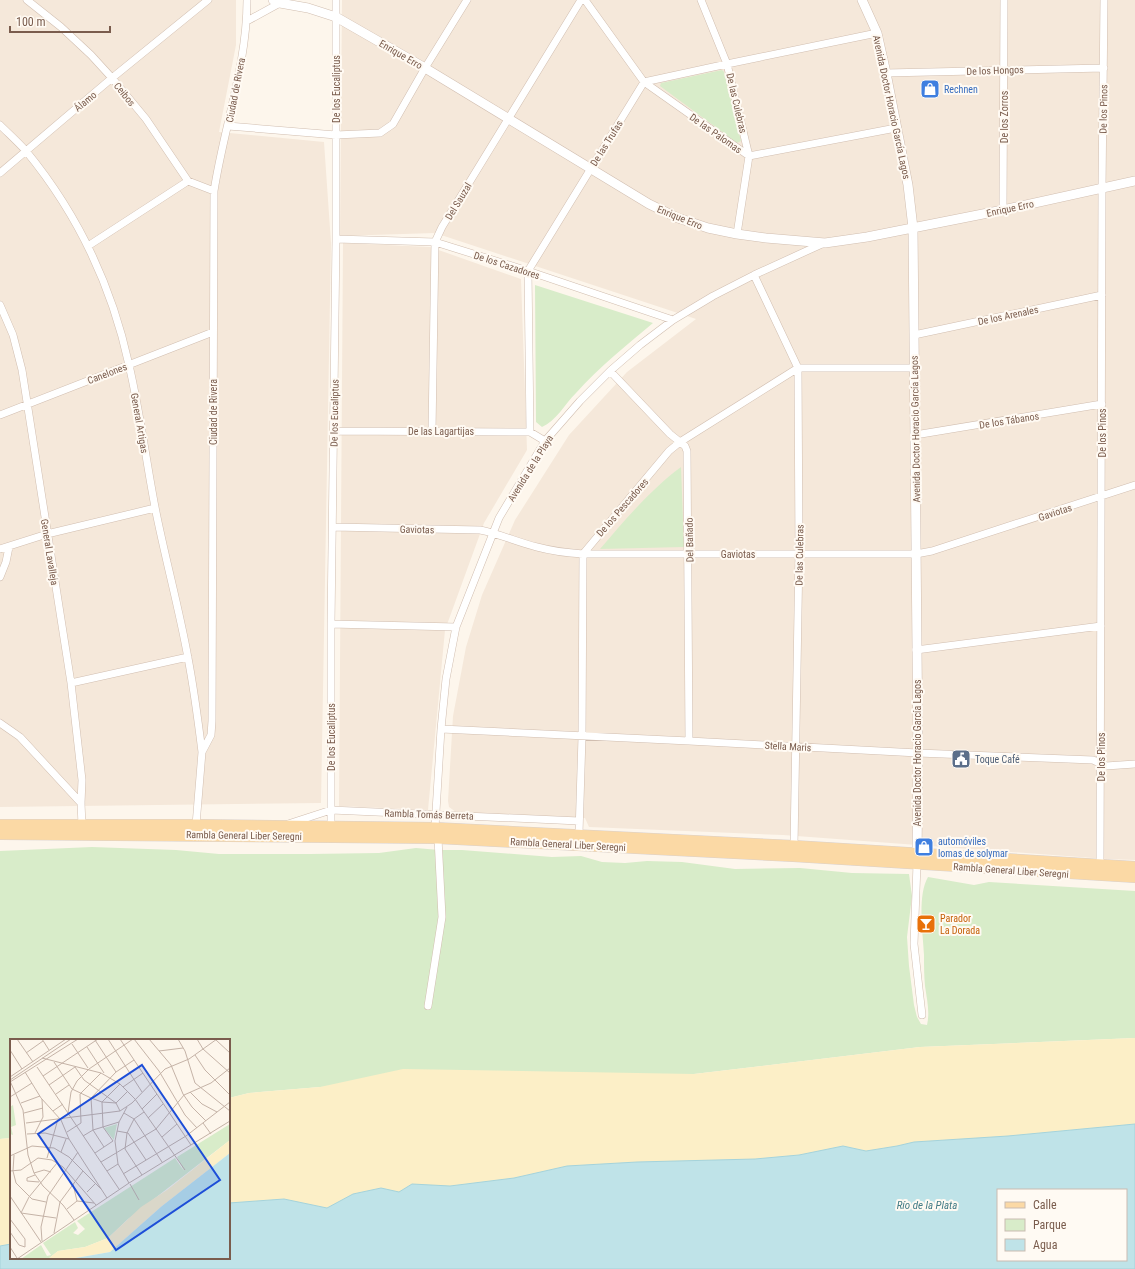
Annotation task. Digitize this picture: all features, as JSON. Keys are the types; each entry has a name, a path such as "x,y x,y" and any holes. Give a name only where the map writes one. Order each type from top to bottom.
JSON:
{"main road":[{"name":"Rambla General Liber Seregni","path":"0,825 331,826 580,844 1135,867"},
{"name":"Rambla General Liber Seregni","path":"0,834 579,834 794,846 917,859 1135,877"}],"street":[{"name":"Ceibos","path":"27,0 61,27 91,55 112,78 146,119 188,181"},
{"name":"Álamo","path":"0,173 112,78 208,0"},
{"name":"Ciudad de Rivera","path":"196,825 202,752 211,735 212,721 214,191 242,62 247,21 247,0"},
{"name":"De los Eucaliptus","path":"331,826 336,239 336,0"},
{"path":"228,126 336,135 380,133 393,124 425,68 467,0"},
{"name":"Del Sauzal","path":"432,431 435,242 442,227 581,0"},
{"name":"De las Palomas","path":"585,0 644,82 749,156 896,128"},
{"name":"De las Culebras","path":"701,0 727,64 749,156 737,234"},
{"name":"Avenida Doctor Horacio García Lagos","path":"862,0 877,33 886,73 908,184 913,228 918,753 917,859"},
{"name":"De los Zorros","path":"1003,210 1004,0"},
{"name":"De los Pinos","path":"1100,865 1104,0"},
{"path":"247,21 276,2"},
{"name":"Enrique Erro","path":"276,2 308,8 336,16 425,68 649,204 678,218 708,228 737,234 825,242 866,237 913,228 1135,182"},
{"path":"644,82 877,33"},
{"name":"De los Hongos","path":"886,73 1004,69 1104,68"},
{"name":"De las Trufas","path":"528,271 644,82"},
{"name":"General Artigas","path":"0,125 26,150 77,223 99,272 119,326 129,364 156,508 188,657 196,703 202,752"},
{"path":"88,246 188,181 214,191"},
{"name":"De los Cazadores","path":"336,239 435,242 528,271 672,320"},
{"name":"Avenida de la Playa","path":"428,1006 442,916 435,814 446,679 456,626 492,532 544,440 610,371 672,320 712,296 825,242"},
{"path":"528,271 530,432"},
{"name":"De las Culebras","path":"754,275 798,368 799,553 794,846"},
{"name":"De los Arenales","path":"914,335 1102,295"},
{"name":"General Lavalleja","path":"1,308 13,335 22,370 71,684 82,773 82,825"},
{"name":"Canelones","path":"0,415 213,332"},
{"path":"798,368 914,368"},
{"name":"De los Pescadores","path":"583,554 669,451 680,442 798,368"},
{"name":"Del Bañado","path":"610,371 670,434 685,446 688,451 689,741"},
{"name":"De los Tábanos","path":"915,435 1102,404"},
{"name":"De las Lagartijas","path":"334,430 530,432 544,440"},
{"name":"Gaviotas","path":"333,527 480,530 492,532 536,547 560,552 583,554 916,554 932,551 1135,485"},
{"path":"0,549 47,534 156,508"},
{"path":"0,577 6,562 9,547"},
{"path":"579,834 582,737 583,554"},
{"path":"332,624 456,626"},
{"path":"916,650 1101,626"},
{"path":"71,684 188,657"},
{"path":"0,723 20,737 81,803"},
{"name":"Stella Maris","path":"441,729 918,753 1093,760 1106,766 1135,764"},
{"name":"Rambla Tomás Berreta","path":"281,826 331,810 579,821"},
{"path":"917,859 914,944 922,1015"}],"shaded area":[{"path":"0,0 236,0 236,45 219,132 324,142 331,243 321,803 0,807"},
{"path":"342,0 1135,0 1135,860 783,835 589,827 585,818 456,812 449,807 448,801 453,716 466,647 482,595 515,520 569,435 627,372 696,319 435,233 340,236"},
{"path":"343,243 430,247 521,279 527,450 484,523 445,630 428,810 339,806"}],"green space":[{"path":"722,70 724,72 741,141 737,143 660,86 661,83"},
{"path":"535,285 653,323 604,365 572,397 552,421 542,427 536,422"},
{"path":"681,467 684,547 600,549 648,495"},
{"path":"92,847 176,850 219,854 310,854 379,853 416,848 552,857 581,856 602,862 682,862 735,869 800,868 852,873 909,874 912,896 907,937 909,966 917,1017 921,1024 927,1025 928,1011 925,982 922,904 928,877 974,885 989,882 1135,891 1135,1038 920,1047 694,1074 320,1087 249,1093 230,1098 230,1039 10,1039 10,1138 0,1139 0,851"}],"sand":[{"path":"1135,1038 1135,1124 1008,1136 914,1142 866,1151 843,1146 799,1155 755,1159 637,1162 567,1166 514,1178 450,1186 412,1184 399,1192 381,1188 353,1194 327,1208 284,1199 230,1203 230,1098 249,1093 320,1087 403,1069 694,1074 920,1047"},
{"path":"10,1138 10,1244 0,1246 0,1139"}],"water":[{"name":"Río de la Plata","path":"1135,1124 1135,1269 0,1269 0,1246 10,1244 10,1259 230,1259 230,1203 284,1199 327,1208 353,1194 381,1188 399,1192 412,1184 450,1186 514,1178 567,1166 637,1162 755,1159 799,1155 843,1146 866,1151 914,1142 1008,1136"}],"place":[{"name":"Rechnen","path":"930,89"},
{"name":"Toque Café","path":"961,759"},
{"name":"automóviles lomas de solymar","path":"924,847"},
{"name":"Parador La Dorada","path":"926,924"}]}
